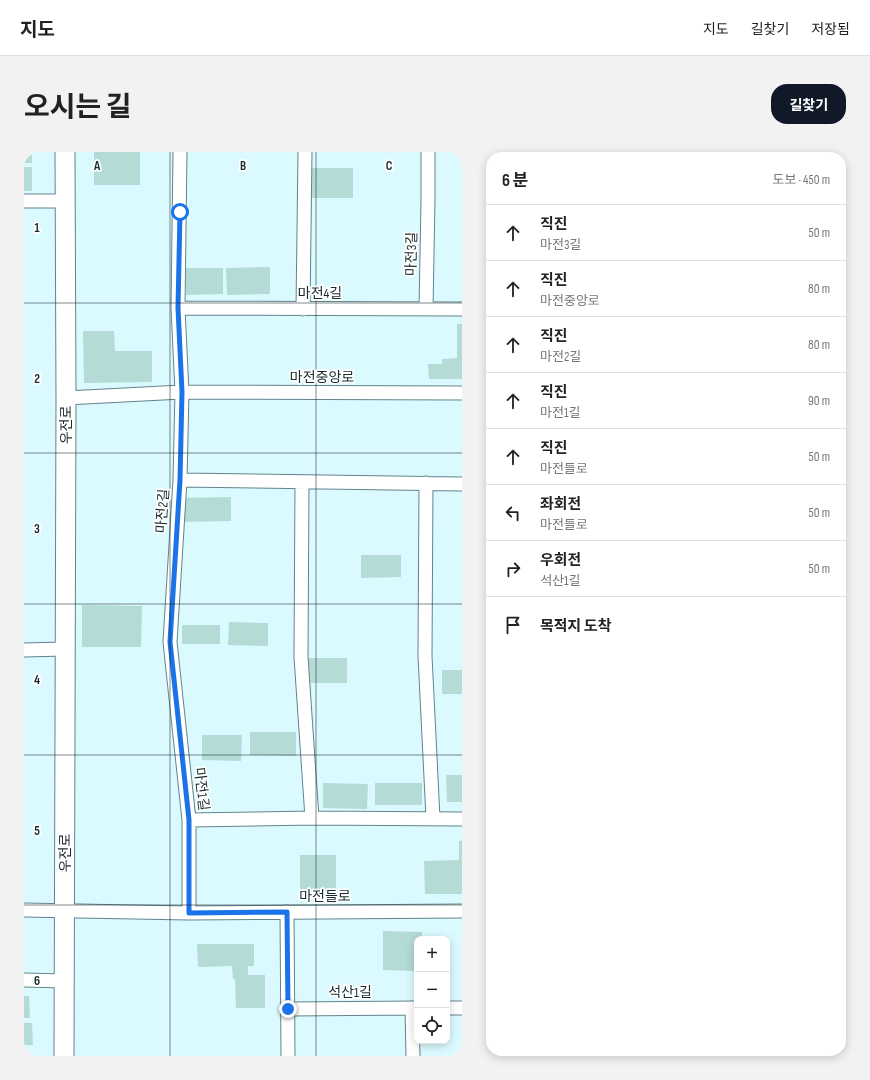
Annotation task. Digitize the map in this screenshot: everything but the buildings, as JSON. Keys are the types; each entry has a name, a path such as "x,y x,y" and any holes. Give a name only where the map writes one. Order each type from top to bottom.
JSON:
{"street":[{"name":"우전로","path":"64,1056 66,398 65,152"},
{"path":"180,152 178,308 182,392 180,480"},
{"path":"303,309 305,152"},
{"name":"마전3길","path":"426,309 428,152"},
{"path":"24,201 66,201"},
{"name":"마전4길","path":"178,308 462,309"},
{"name":"마전중앙로","path":"66,398 182,392 462,393"},
{"name":"마전2길","path":"170,642 180,480 462,484"},
{"path":"302,482 301,657 312,818"},
{"path":"426,483 425,656 433,818"},
{"name":"마전1길","path":"170,642 189,820 312,818 462,819"},
{"path":"24,650 65,650"},
{"path":"189,820 189,913"},
{"name":"마전들로","path":"24,910 189,913 462,912"},
{"path":"287,912 288,1056"},
{"path":"24,980 64,981"},
{"name":"석산1길","path":"288,1009 414,1008"},
{"path":"450,1008 462,1008"},
{"name":"석산1길","path":"413,1056 414,1032"}],"route":[{"path":"180,212 178,308 182,392 180,480 170,642 189,820 189,913 287,912 288,1009"}]}
